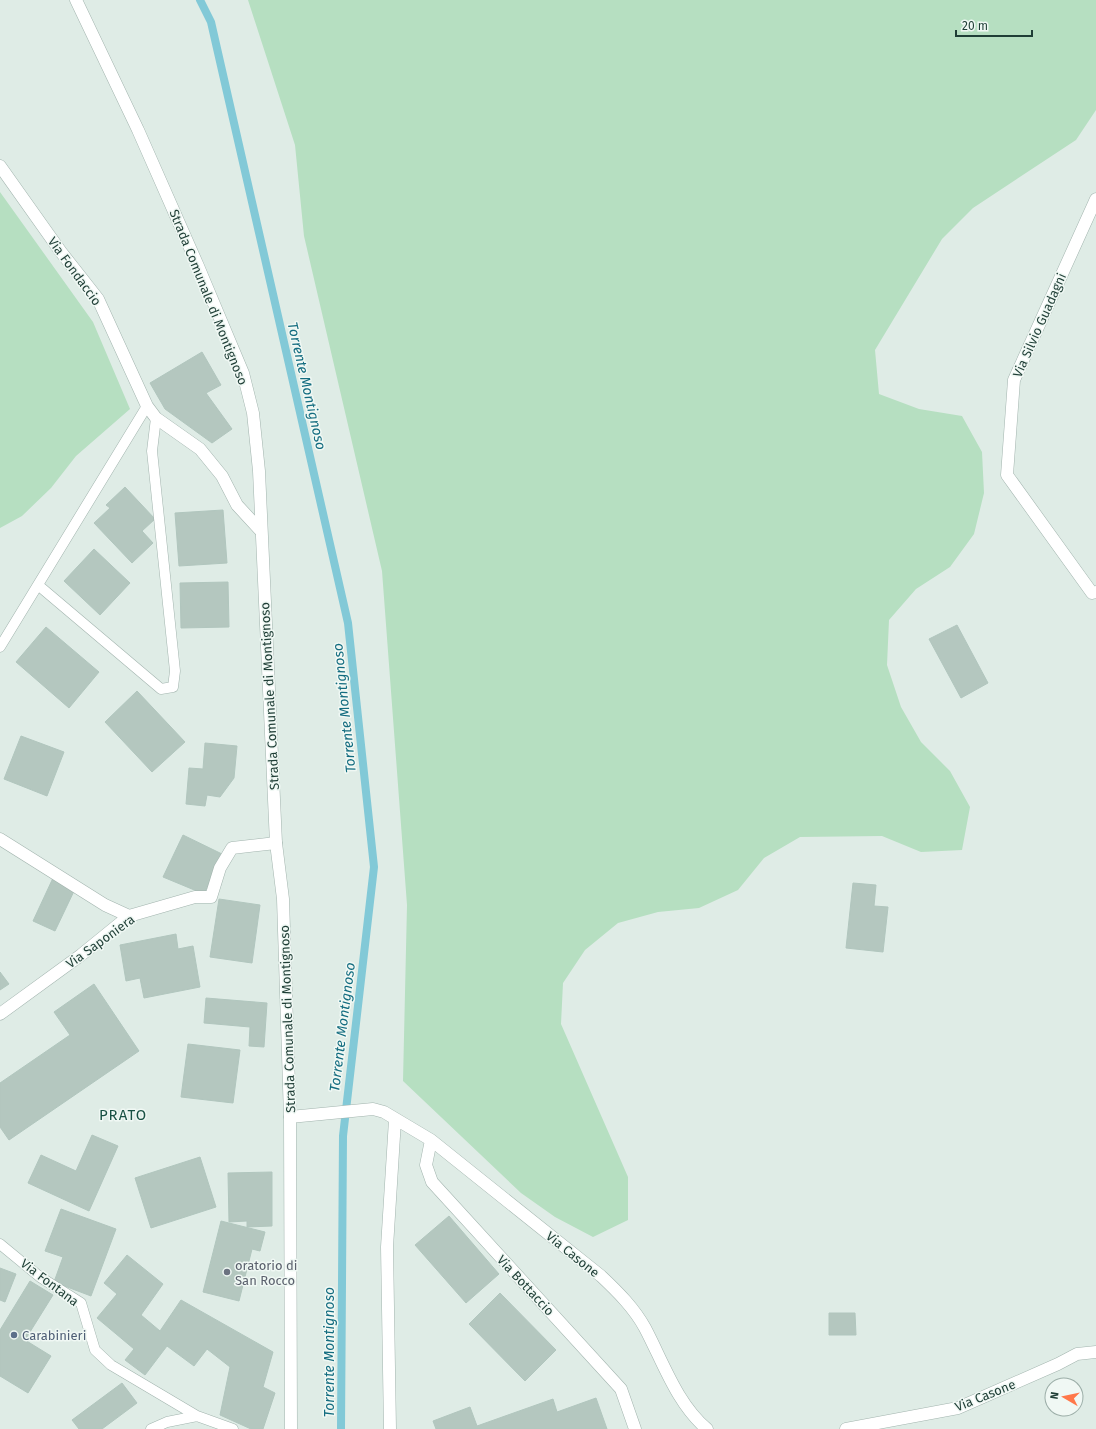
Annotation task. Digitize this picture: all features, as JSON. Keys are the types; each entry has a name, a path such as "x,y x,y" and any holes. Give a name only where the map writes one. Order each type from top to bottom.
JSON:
{"street":[{"name":"Strada Comunale di Montignoso","path":"76,0 138,130 243,373 254,427 259,471 276,843 283,899 290,1117 291,1429"},
{"name":"Via Fondaccio","path":"0,166 61,252 98,299 147,406 156,418 200,449 222,476 238,505 261,532"},
{"name":"Via Silvio Guadagni","path":"1096,199 1014,380 1007,475 1092,593 1096,592"},
{"path":"0,839 105,905 129,916"},
{"name":"Via Saponiera","path":"0,1014 81,955 129,916 195,897 211,897 220,868 232,848 276,843"},
{"name":"Via Casone","path":"290,1117 373,1109 384,1112 395,1120 431,1140 601,1276 623,1297 644,1326 679,1395 695,1419 707,1429"},
{"path":"390,1429 387,1247 395,1120"},
{"name":"Via Bottaccio","path":"431,1140 426,1165 432,1182 621,1389 634,1429"},
{"name":"Via Casone","path":"846,1429 958,1408 1058,1364 1077,1354 1096,1352"}],"lane":[{"path":"0,647 147,406"},
{"path":"38,585 160,688 173,687 175,671 152,451 156,418"},
{"name":"Via Fontana","path":"0,1244 40,1277 81,1303 95,1350 111,1365 197,1416 233,1429"},
{"path":"151,1429 167,1422 197,1416"}],"green space":[{"path":"248,0 1096,0 1096,110 1076,140 973,208 942,239 875,350 879,394 919,409 962,416 982,452 984,493 974,534 950,567 916,589 889,620 887,665 901,707 921,742 950,771 970,807 962,850 921,852 882,836 800,837 764,858 738,890 699,908 658,912 618,923 585,950 563,983 561,1024 628,1177 628,1220 593,1237 555,1217 521,1193 403,1081 407,905 382,571 304,236 295,145"},
{"path":"0,192 93,322 130,409 76,456 51,488 22,516 0,528"}],"building":[{"path":"202,352 221,385 206,393 232,429 212,443 165,409 150,383"},
{"path":"125,487 155,519 142,531 153,543 132,563 94,523 110,508 106,505"},
{"path":"223,510 227,563 179,566 175,513"},
{"path":"94,549 130,583 100,615 64,581"},
{"path":"228,582 229,627 181,628 180,583"},
{"path":"957,625 988,683 961,698 929,639"},
{"path":"46,627 99,672 69,708 16,662"},
{"path":"137,691 185,742 152,772 105,722"},
{"path":"21,736 64,752 47,796 4,779"},
{"path":"205,743 237,746 234,778 220,797 207,795 205,806 186,804 189,768 203,769"},
{"path":"183,835 222,854 204,894 163,877"},
{"path":"53,878 75,889 55,931 33,921"},
{"path":"853,883 876,885 874,906 888,907 883,952 846,948"},
{"path":"219,899 260,905 252,963 210,957"},
{"path":"176,934 178,949 193,946 200,987 144,998 140,978 126,981 120,945"},
{"path":"0,972 9,984 0,990"},
{"path":"94,984 139,1051 9,1140 0,1127 0,1083 70,1035 54,1012"},
{"path":"206,998 267,1003 264,1047 249,1046 250,1027 204,1023"},
{"path":"188,1044 240,1050 233,1103 181,1097"},
{"path":"92,1135 118,1146 89,1211 28,1183 41,1155 76,1171"},
{"path":"200,1157 216,1207 151,1228 135,1178"},
{"path":"272,1172 272,1226 247,1227 247,1221 229,1222 228,1173"},
{"path":"61,1209 116,1229 91,1296 54,1282 63,1257 45,1251"},
{"path":"449,1216 499,1274 466,1303 415,1245"},
{"name":"oratorio di San Rocco","path":"221,1221 265,1232 260,1251 252,1249 239,1301 203,1292"},
{"path":"127,1255 163,1284 141,1315 160,1331 181,1300 273,1352 263,1387 275,1393 263,1429 251,1429 220,1415 230,1367 207,1349 194,1366 167,1346 145,1375 125,1360 134,1349 97,1318 117,1294 104,1283"},
{"path":"0,1268 16,1274 5,1302 0,1300"},
{"name":"Carabinieri","path":"30,1281 53,1295 25,1340 51,1356 28,1393 0,1376 0,1330"},
{"path":"500,1293 556,1350 525,1381 469,1324"},
{"path":"829,1313 855,1313 856,1335 829,1335"},
{"path":"122,1383 137,1403 102,1429 79,1429 72,1420"},
{"path":"596,1398 607,1429 436,1429 433,1421 470,1407 477,1426 553,1399 557,1412"}],"waterway":[{"name":"Torrente Montignoso","path":"200,0 211,22 348,623 374,867 343,1136 341,1429"}],"place":[{"name":"oratorio di San Rocco","path":"227,1272"},
{"name":"Carabinieri","path":"14,1335"}],"district":[{"name":"PRATO","path":"123,1115"}]}
